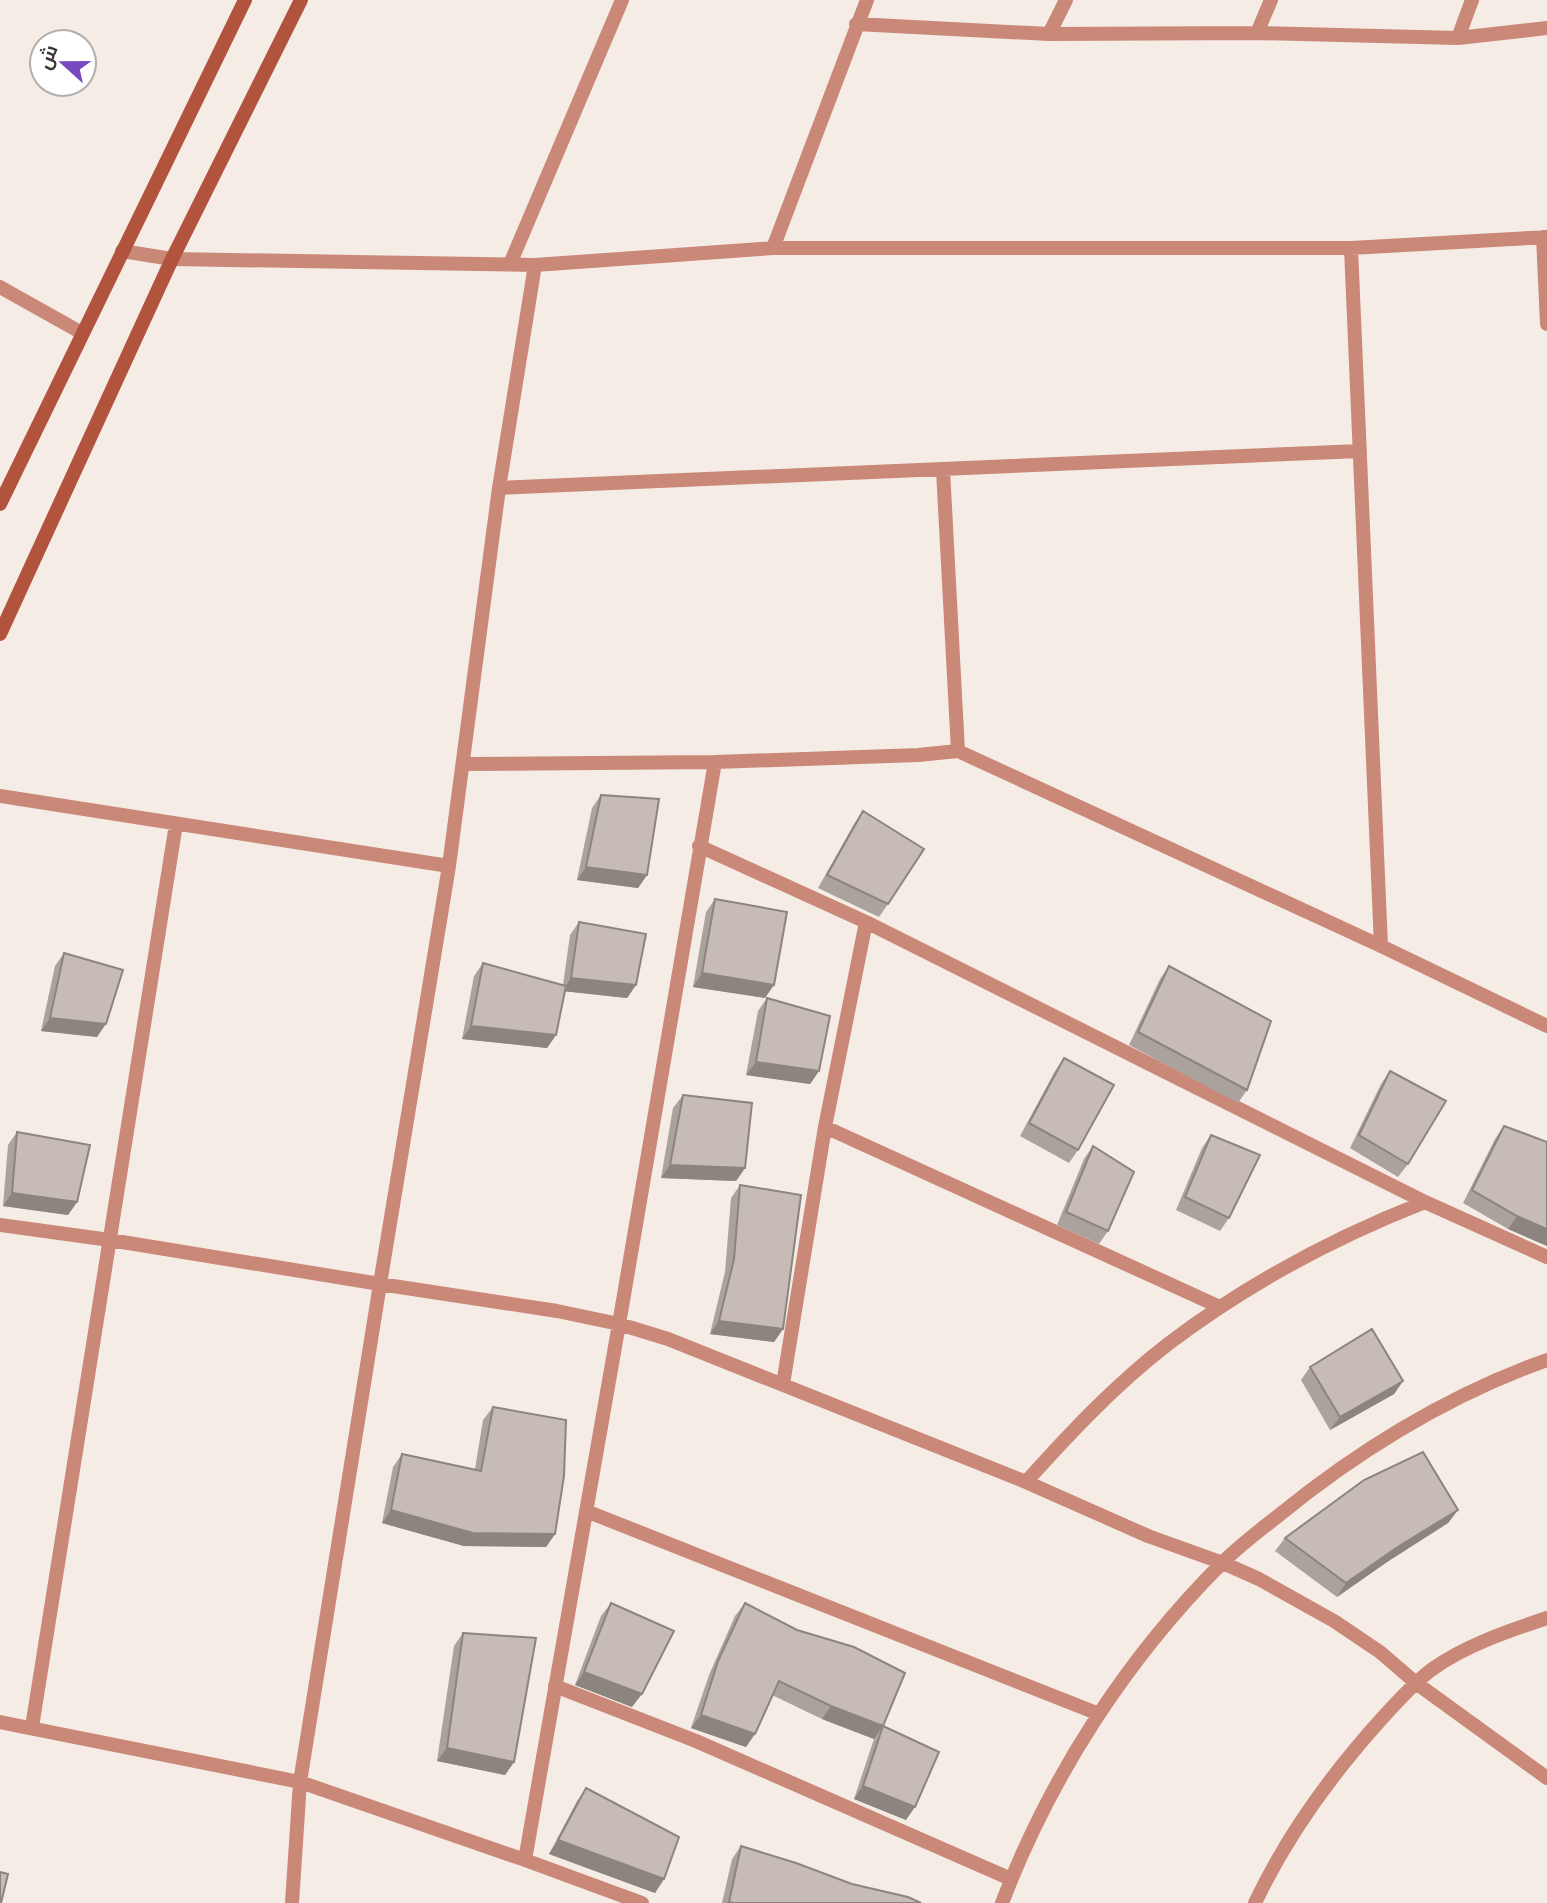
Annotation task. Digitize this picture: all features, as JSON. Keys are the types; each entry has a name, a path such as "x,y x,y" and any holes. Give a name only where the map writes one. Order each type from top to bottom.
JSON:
{"main road":[{"path":"0,504 245,0"},
{"path":"0,634 172,259 302,0"}],"street":[{"path":"510,264 622,0"},
{"path":"773,248 867,0"},
{"path":"1049,34 1066,0"},
{"path":"1257,33 1271,0"},
{"path":"1458,38 1472,0"},
{"path":"856,24 1049,34 1257,33 1458,38 1547,28"},
{"path":"122,251 172,259 535,265 773,248 1351,248 1545,237 1547,324"},
{"path":"1351,248 1381,946"},
{"path":"292,1903 300,1782 449,866 499,488 535,265"},
{"path":"0,287 82,333"},
{"path":"499,488 1360,451"},
{"path":"943,470 958,751"},
{"path":"463,764 715,762 918,755 958,751 1381,946 1547,1026"},
{"path":"525,1860 715,762"},
{"path":"0,796 449,866"},
{"path":"32,1727 176,824"},
{"path":"699,846 866,922 1425,1202 1547,1257"},
{"path":"783,1384 825,1127 866,922"},
{"path":"825,1127 1220,1307"},
{"path":"1026,1482 1069,1433 1117,1388 1167,1345 1220,1307 1319,1248 1371,1223 1425,1202"},
{"path":"0,1224 556,1311 619,1324 668,1339 1026,1482 1148,1536 1259,1579 1334,1621 1380,1652 1416,1683 1547,1778"},
{"path":"1002,1903 1025,1845 1060,1778 1099,1714 1168,1623 1223,1563 1313,1488 1363,1452 1469,1392 1547,1360"},
{"path":"586,1511 1099,1714"},
{"path":"1255,1903 1286,1847 1342,1765 1416,1683 1429,1671 1457,1654 1547,1618"},
{"path":"555,1686 696,1741 1011,1879"},
{"path":"0,1722 300,1782 642,1903"}],"building":[{"path":"601,795 659,799 647,875 586,867"},
{"path":"863,811 924,849 888,904 827,875"},
{"path":"715,899 787,912 774,985 702,973"},
{"path":"579,922 646,934 636,985 571,978"},
{"path":"64,953 123,970 106,1024 50,1018"},
{"path":"483,963 566,986 556,1035 471,1026"},
{"path":"1169,966 1271,1021 1247,1090 1138,1032"},
{"path":"767,998 830,1016 819,1071 756,1062"},
{"path":"1064,1058 1114,1085 1078,1150 1029,1123"},
{"path":"1390,1071 1446,1101 1408,1164 1359,1135"},
{"path":"683,1095 752,1103 745,1168 670,1165"},
{"path":"1504,1126 1547,1142 1547,1229 1517,1216 1472,1190"},
{"path":"17,1132 90,1145 77,1202 12,1193"},
{"path":"1211,1135 1260,1155 1229,1218 1185,1197"},
{"path":"1093,1146 1134,1172 1108,1231 1066,1212"},
{"path":"740,1185 801,1195 783,1329 719,1321 734,1259"},
{"path":"1372,1329 1403,1381 1340,1417 1310,1367"},
{"path":"493,1407 566,1420 564,1476 555,1534 473,1533 391,1510 402,1454 481,1471"},
{"path":"1423,1452 1458,1510 1346,1583 1285,1538 1364,1480"},
{"path":"611,1603 674,1631 642,1694 584,1672"},
{"path":"745,1603 797,1630 854,1647 905,1673 883,1726 831,1706 779,1681 755,1734 701,1715 718,1661"},
{"path":"463,1633 536,1638 514,1762 447,1748"},
{"path":"883,1726 939,1752 915,1807 863,1786"},
{"path":"586,1788 679,1837 664,1879 558,1840"},
{"path":"741,1846 852,1884 908,1897 921,1903 729,1902"},
{"path":"0,1872 8,1874 1,1903 0,1903"}]}
